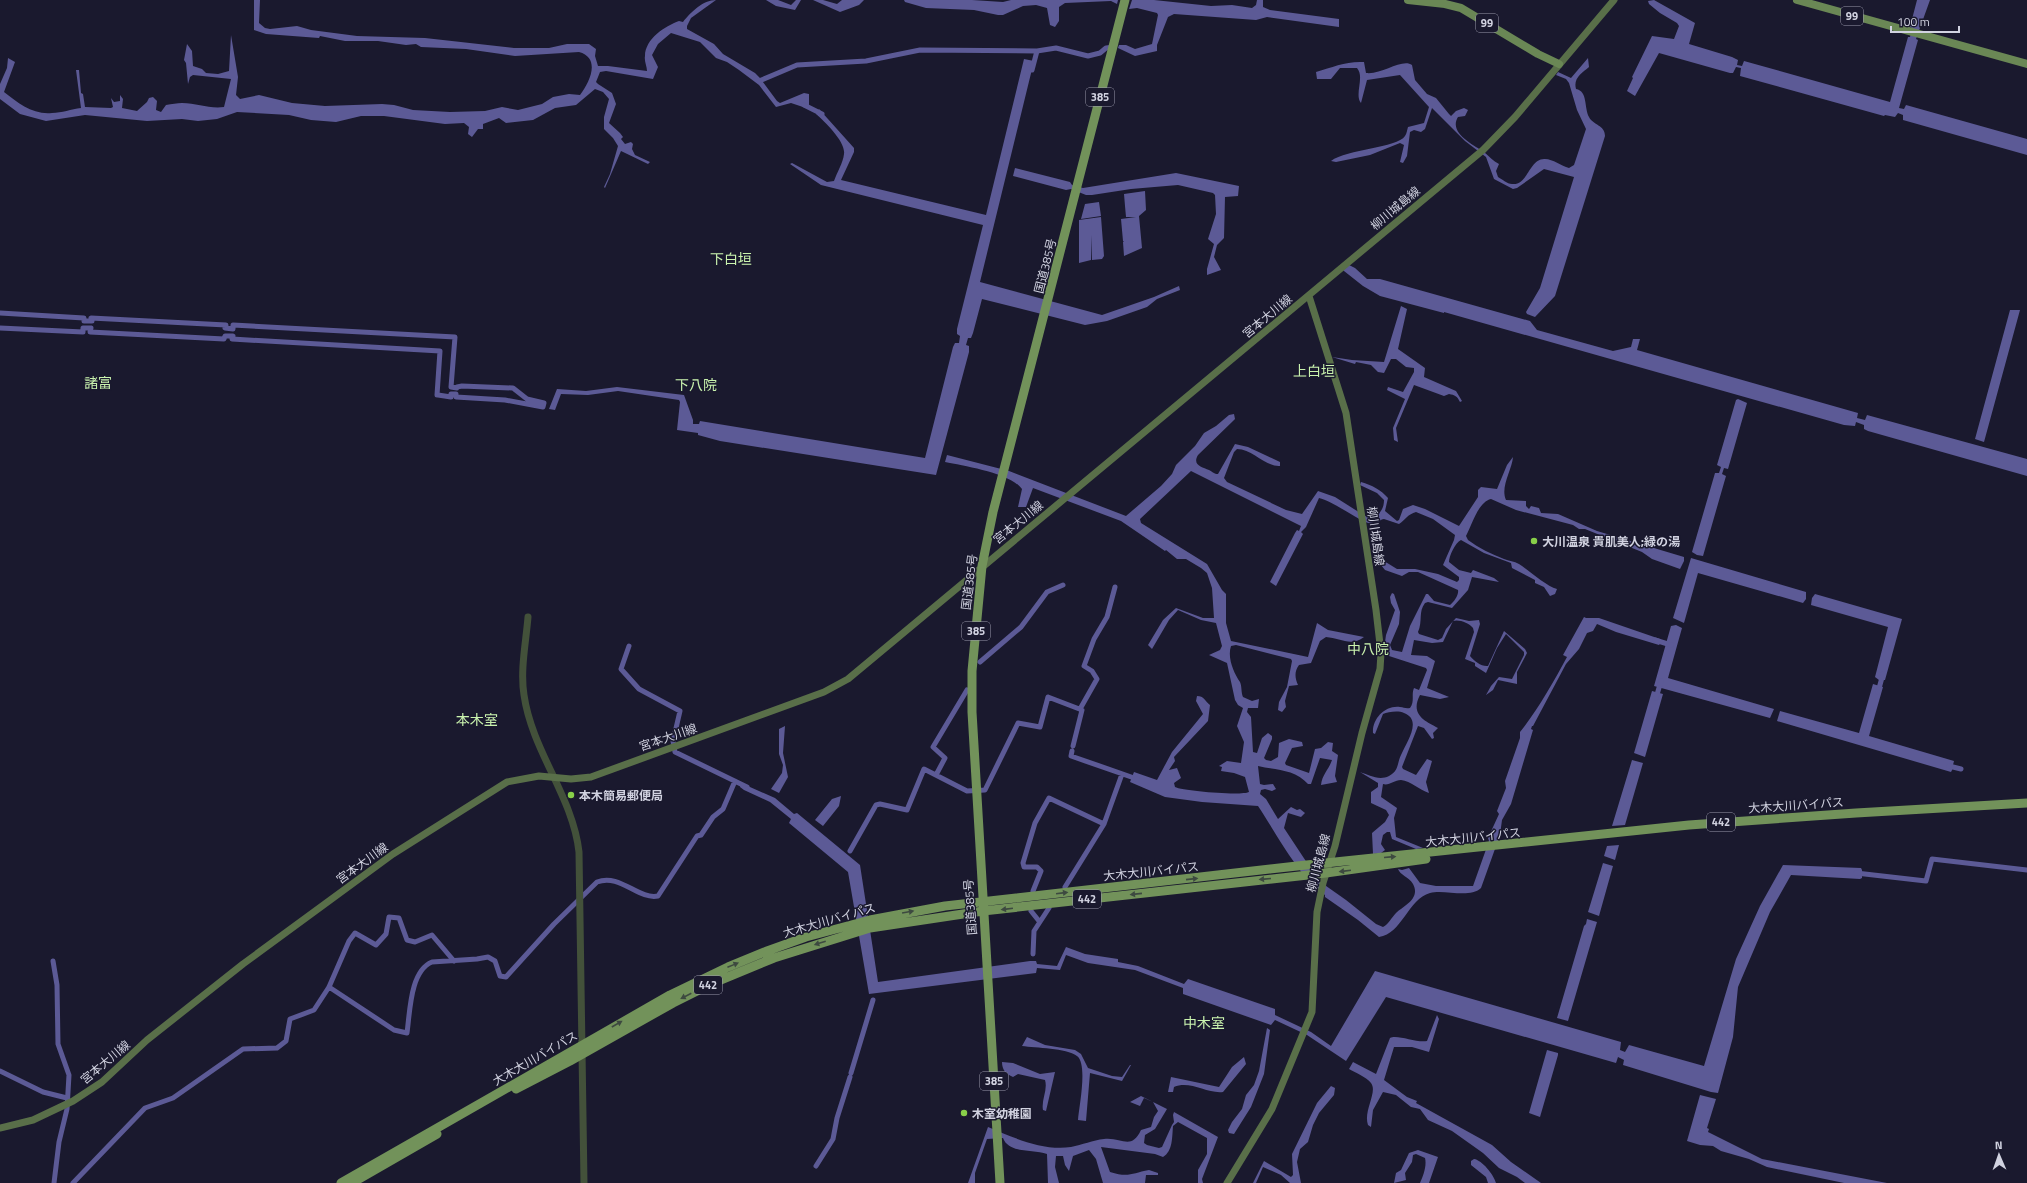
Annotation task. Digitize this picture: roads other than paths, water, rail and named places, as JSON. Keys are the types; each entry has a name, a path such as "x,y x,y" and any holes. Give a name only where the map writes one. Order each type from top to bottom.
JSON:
{"highway":[{"name":"国道385号","path":"1000,1183 975,785 972,671 982,566 1000,478 1049,297 1125,0"},
{"name":"大木大川バイパス","path":"1948,810 2027,802"},
{"name":"大木大川バイパス","path":"569,1057 583,1043 670,995 728,967 806,937 870,924 982,907 1296,866 1330,863 1374,863 1406,860 1745,820 2027,807"},
{"name":"大木大川バイパス","path":"982,907 1304,876 1374,863"},
{"name":"大木大川バイパス","path":"341,1183 550,1067 569,1057 583,1054 673,1003 730,976 856,927"},
{"name":"大木大川バイパス","path":"352,1183 550,1067"}],"main road":[{"name":"99","path":"1408,0 1446,4 1461,8 1538,54 1559,64"},
{"name":"柳川城島線","path":"1227,1183 1272,1109 1305,1033 1313,1007 1315,929 1323,883 1330,863 1362,733 1377,682 1381,653 1346,413 1308,296 1483,150 1515,118 1614,0"},
{"name":"99","path":"1797,0 2027,64"},
{"name":"宮本大川線","path":"0,1128 33,1120 73,1100 102,1082 147,1040 243,964 393,854 507,782 525,778 555,777 571,779 591,777 824,692 848,679 1308,296"}],"street":[{"path":"528,617 523,677 524,696 538,742 555,777 578,844 581,904 580,979 584,1075 584,1183"}],"waterway":[{"path":"759,81 797,65 866,61 920,50 1037,51 1056,48 1088,56 1100,53 1106,48 1114,47"},
{"path":"1032,70 1037,51"},
{"path":"804,105 822,114"},
{"path":"0,313 84,318 84,321 92,321 91,318 226,325 225,328 233,329 233,325 455,337 451,387 513,388 527,399 544,403 543,407 505,400 456,397 456,394 451,394 451,397 437,395 440,351 232,339 233,336 225,336 224,339 90,332 91,328 83,328 83,332 0,328"},
{"path":"980,662 1021,627 1047,592 1063,585"},
{"path":"1080,709 1097,679 1092,671 1084,666 1094,639 1107,617 1115,587"},
{"path":"1655,640 1671,645"},
{"path":"629,646 621,669 639,689 680,711 673,741 675,752 747,787"},
{"path":"1878,692 1883,674"},
{"path":"1656,698 1661,681"},
{"path":"936,775 945,758 933,747 967,690"},
{"path":"850,851 876,805 880,804 907,810 924,769 967,791 985,790 1018,723 1040,727 1048,697 1082,710 1073,746"},
{"path":"1072,751 1071,756 1137,779"},
{"path":"1949,766 1961,769"},
{"path":"1065,887 1104,824 1122,774"},
{"path":"329,987 394,1030 407,1033 410,1004 415,983 419,974 432,962 488,957 495,961 500,976 506,977 554,924 597,882 605,880 613,881 643,894 658,896 697,836 701,835 713,817 723,809 735,781"},
{"path":"1033,891 1041,871 1037,867 1024,867 1023,863 1035,823 1049,798 1104,824"},
{"path":"1856,873 1926,881 1932,859 2027,870"},
{"path":"1033,954 1034,931 1049,908"},
{"path":"1031,911 1039,921"},
{"path":"73,1183 145,1108 173,1098 243,1049 277,1048 286,1041 290,1019 314,1010 329,987 349,941 355,933 376,945 386,934 389,917 399,918 407,940 415,942 432,935 454,961"},
{"path":"53,961 57,985 58,1044 69,1075 67,1109 59,1142 54,1183"},
{"path":"851,1073 873,1000"},
{"path":"0,1071 43,1092 67,1098"},
{"path":"816,1166 833,1139 837,1118 850,1077"}],"place":[{"name":"大川温泉 貴肌美人;緑の湯","path":"1534,541"},
{"name":"本木簡易郵便局","path":"571,795"},
{"name":"木室幼稚園","path":"964,1113"}],"district":[{"name":"下白垣","path":"731,258"},
{"name":"上白垣","path":"1314,370"},
{"name":"諸富","path":"98,382"},
{"name":"下八院","path":"696,384"},
{"name":"中八院","path":"1368,648"},
{"name":"本木室","path":"477,719"},
{"name":"中木室","path":"1204,1022"}]}
